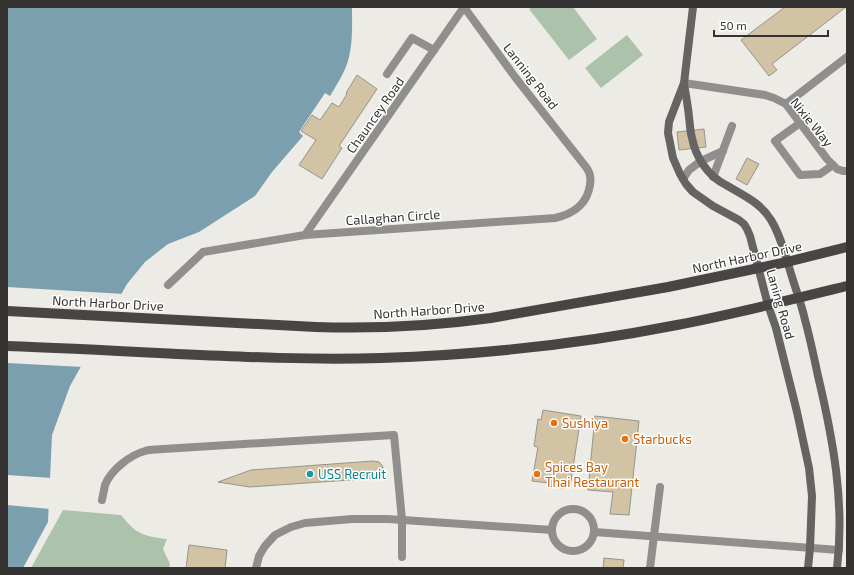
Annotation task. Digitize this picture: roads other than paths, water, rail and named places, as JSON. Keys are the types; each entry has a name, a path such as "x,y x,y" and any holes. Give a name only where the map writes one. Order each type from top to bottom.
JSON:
{"main road":[{"name":"North Harbor Drive","path":"7,311 355,328 431,325 520,314 632,294 758,269 847,247"},
{"path":"7,346 272,358 354,359 496,351 592,340 706,319 750,310 847,286"}],"street":[{"name":"Chauncey Road","path":"305,235 464,7"},
{"name":"Lanning Road","path":"464,7 515,77 581,159"},
{"name":"Laning Road","path":"693,7 684,83 669,122 668,133 673,158 680,174 693,192 713,206 744,224 750,236 768,305 776,328 809,468 812,496 808,568"},
{"path":"387,74 412,38 434,50"},
{"path":"786,104 847,57"},
{"name":"Laning Road","path":"684,83 692,138 697,154 713,177 756,203 770,218 780,238 799,298 806,321 824,398 835,455 839,504 839,550 837,568"},
{"name":"Nixie Way","path":"684,83 766,95 786,104 833,165 837,169 847,172"},
{"path":"800,123 775,141 800,175 820,174 833,165"},
{"path":"713,177 732,126"},
{"path":"683,179 689,170 701,161 723,151"},
{"name":"Callaghan Circle","path":"168,285 203,252 305,235 564,216 580,206 588,196 590,176 581,159"},
{"path":"102,500 105,485 110,476 129,458 145,451 394,435 402,520 402,557"},
{"path":"650,568 660,487"},
{"path":"574,509 581,511 591,519 594,532 588,545 582,549 568,551 561,548 556,543 552,530 556,517 567,510 574,509"},
{"path":"256,568 259,556 265,546 275,535 291,527 305,523 352,519 388,519 552,530"},
{"path":"594,532 839,550"}],"water":[{"path":"7,7 352,7 351,45 348,62 341,77 330,96 325,93 299,132 303,136 272,172 255,196 199,232 168,244 145,262 127,284 70,386 52,435 48,522 23,568 7,568"}],"place":[{"name":"Sushiya","path":"554,423"},
{"name":"Starbucks","path":"625,439"},
{"name":"USS Recruit","path":"310,474"},
{"name":"Spices Bay Thai Restaurant","path":"537,474"}]}
